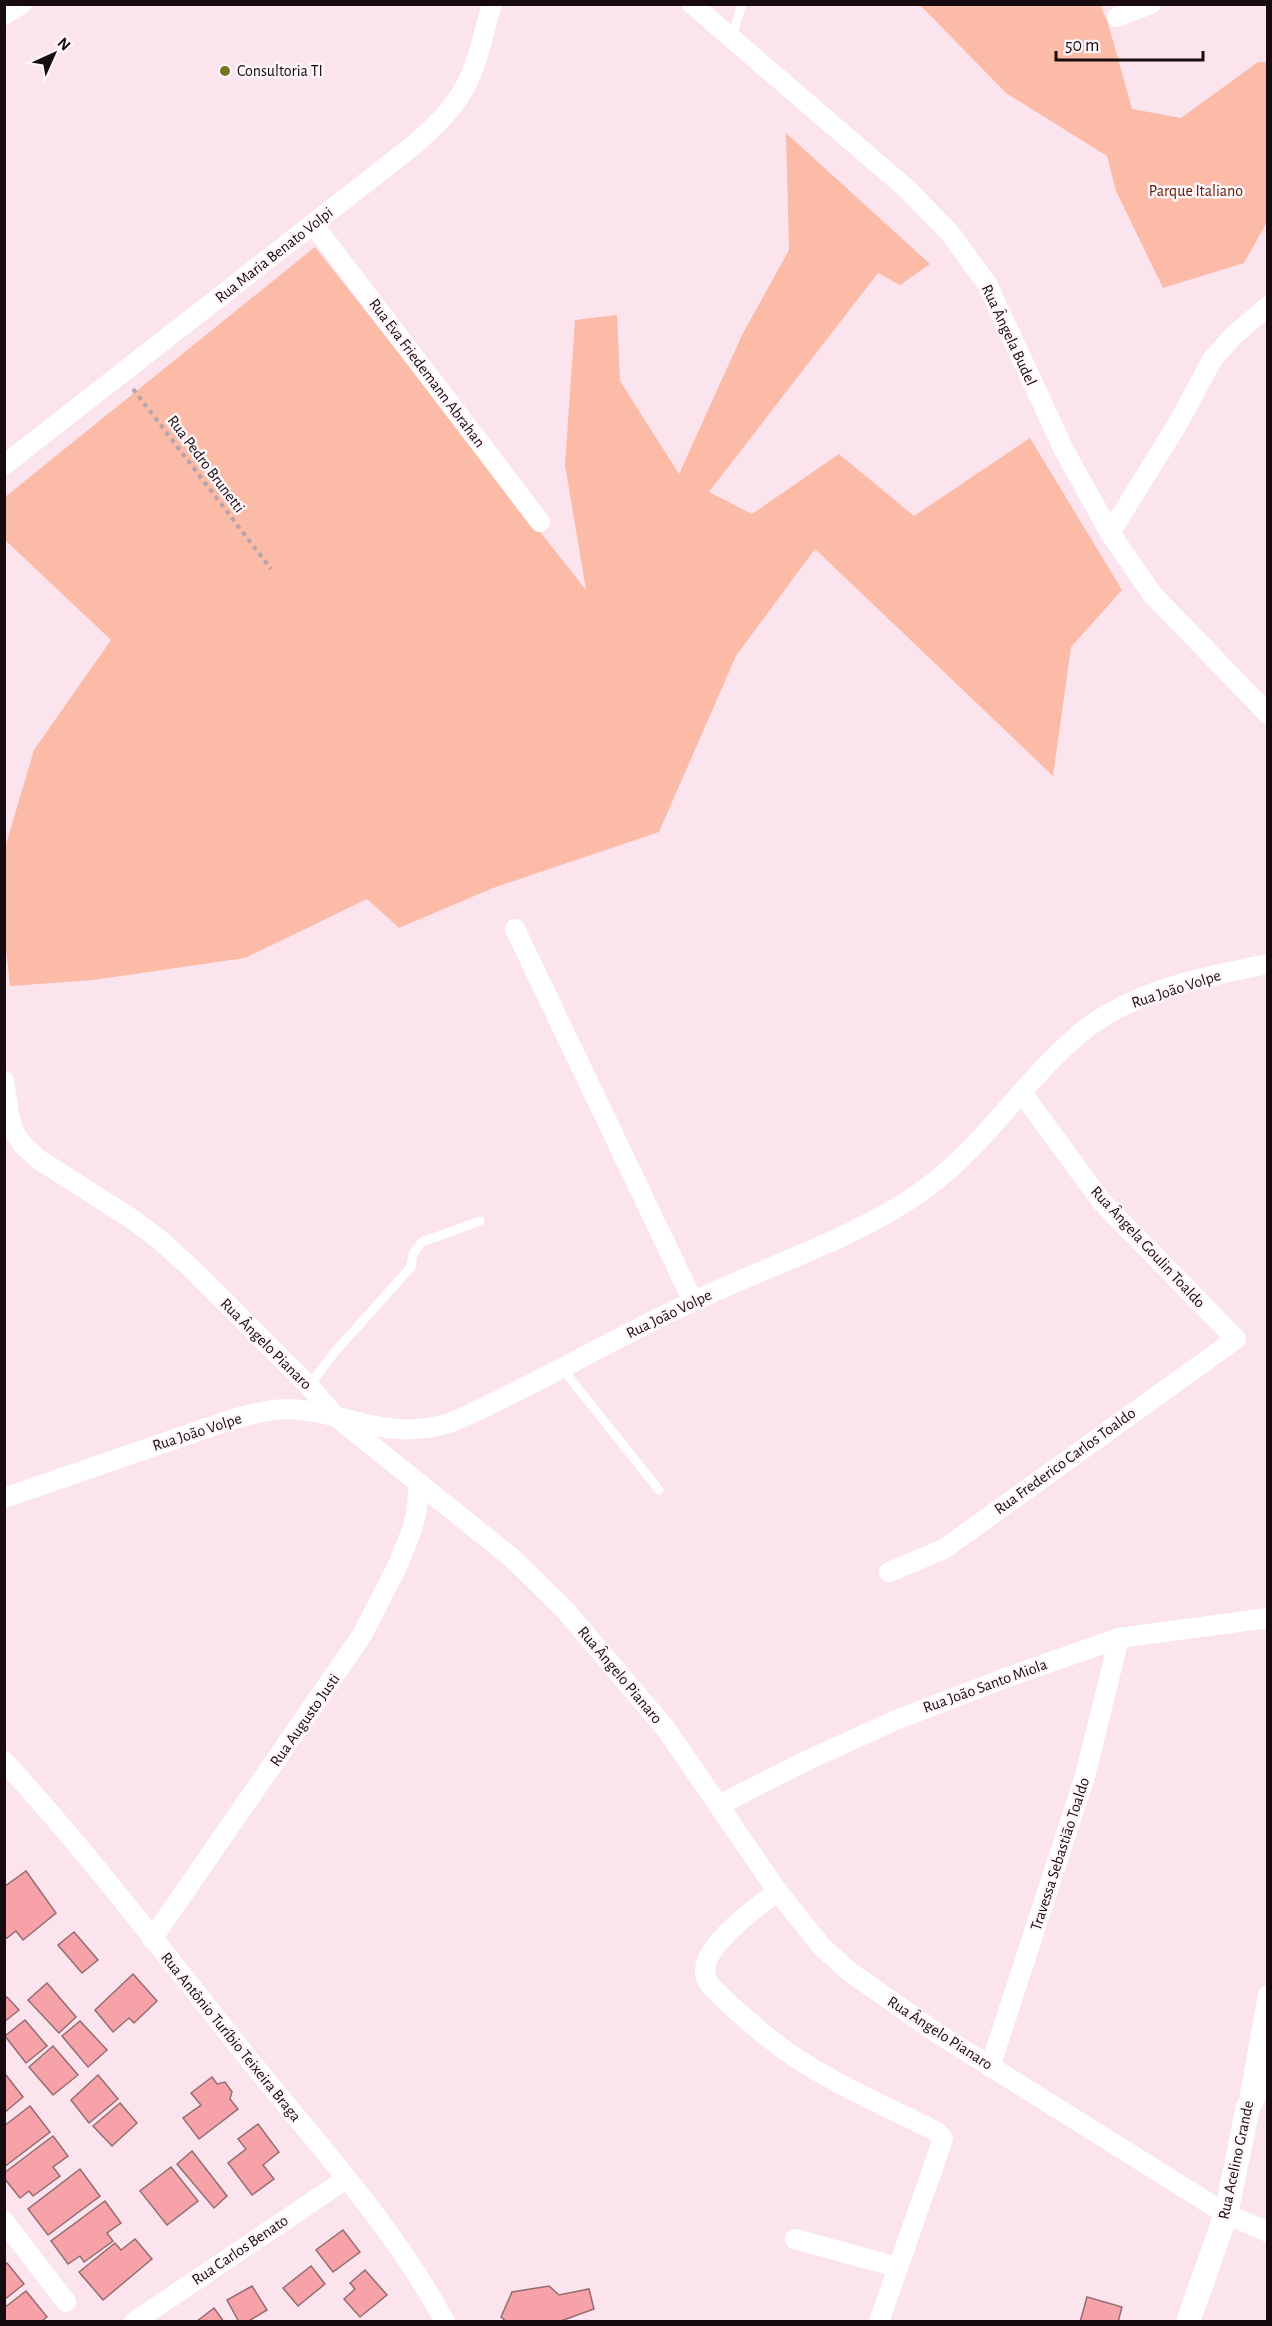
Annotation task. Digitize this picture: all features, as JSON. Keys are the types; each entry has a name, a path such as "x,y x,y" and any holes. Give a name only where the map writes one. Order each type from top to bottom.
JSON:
{"street":[{"path":"4,15 22,4"},
{"name":"Rua Maria Benato Volpi","path":"4,465 414,145 453,106 466,86 474,67 492,4"},
{"name":"Rua Ângela Budel","path":"692,4 907,189 930,211 968,255 992,294 1064,450 1110,533 1152,594 1268,714"},
{"path":"1117,17 1151,4"},
{"name":"Rua Eva Friedemann Abrahan","path":"314,224 540,522"},
{"path":"1110,533 1177,425 1212,360 1233,336 1268,306"},
{"path":"515,929 693,1301"},
{"name":"Rua João Volpe","path":"4,1498 236,1418 288,1409 335,1416 388,1429 429,1429 472,1413 693,1301 849,1232 917,1195 964,1156 1078,1035 1126,1005 1188,982 1268,964"},
{"name":"Rua Ângelo Pianaro","path":"4,1081 9,1114 14,1130 23,1145 57,1173 132,1219 160,1240 309,1386 335,1416 512,1558 565,1610 643,1699 719,1805 777,1892 822,1947 850,1972 895,2005 990,2067 1226,2214 1268,2232"},
{"name":"Rua Ângela Goulin Toaldo","path":"1022,1093 1102,1202 1236,1339"},
{"name":"Rua Frederico Carlos Toaldo","path":"889,1572 944,1549 1236,1339"},
{"name":"Rua Augusto Justi","path":"152,1939 362,1635 397,1567 412,1530 419,1483"},
{"name":"Rua João Santo Miola","path":"719,1805 808,1760 896,1720 1119,1638 1268,1618"},
{"name":"Travessa Sebastião Toaldo","path":"990,2067 1085,1776 1119,1638"},
{"name":"Rua Antônio Turíbio Teixeira Braga","path":"4,1761 62,1827 346,2179 402,2253 445,2322"},
{"path":"777,1892 742,1918 725,1935 709,1957 704,1969 705,1978 740,2014 796,2058 937,2132 943,2139 879,2322"},
{"name":"Rua Acelino Grande","path":"1188,2322 1226,2214 1268,1995"},
{"path":"1248,2107 1268,2071"},
{"name":"Rua Carlos Benato","path":"134,2322 156,2311 346,2179"},
{"path":"4,2221 66,2302"},
{"path":"795,2240 897,2267"}],"lane":[{"path":"732,37 742,4"},
{"path":"309,1386 333,1354 411,1267 412,1254 422,1242 480,1221"},
{"path":"561,1367 658,1490"}],"path":[{"name":"Rua Pedro Brunetti","path":"122,374 271,569"}],"green space":[{"name":"Parque Italiano","path":"920,5 1100,5 1108,23 1132,109 1181,118 1258,62 1267,62 1267,222 1244,263 1163,288 1116,191 1107,156 1006,93"},
{"path":"786,133 930,264 900,285 878,273 709,492 752,514 839,454 914,516 1030,438 1122,590 1071,647 1053,776 815,549 736,656 659,832 493,888 399,928 367,899 245,958 93,980 10,986 4,931 4,851 34,750 111,640 5,540 5,497 315,247 586,590 565,465 575,320 617,315 620,381 679,474 742,335 789,250"}],"building":[{"path":"26,1871 56,1913 23,1940 16,1931 7,1938 4,1936 4,1887"},
{"path":"74,1932 98,1960 82,1973 58,1945"},
{"path":"133,1974 157,2001 134,2023 129,2018 113,2032 95,2010"},
{"path":"47,1983 76,2017 59,2033 28,2000"},
{"path":"7,1997 19,2010 4,2022 4,2000"},
{"path":"25,2020 47,2046 26,2063 5,2036"},
{"path":"80,2021 107,2050 88,2067 62,2036"},
{"path":"53,2046 78,2075 53,2095 29,2067"},
{"path":"6,2075 23,2097 4,2113 4,2076"},
{"path":"98,2075 118,2099 89,2123 71,2100"},
{"path":"212,2077 217,2084 225,2082 232,2092 230,2099 238,2109 199,2139 183,2118 201,2105 191,2093"},
{"path":"120,2103 137,2123 112,2146 93,2126"},
{"path":"30,2106 50,2132 4,2167 4,2126"},
{"path":"258,2124 279,2152 263,2165 274,2179 252,2195 228,2163 246,2149 238,2139"},
{"path":"53,2136 68,2156 53,2167 60,2176 33,2196 29,2191 20,2198 4,2178 4,2173"},
{"path":"192,2151 227,2196 214,2208 177,2164"},
{"path":"171,2167 198,2201 167,2225 140,2191"},
{"path":"80,2169 100,2196 48,2235 28,2209"},
{"path":"105,2201 121,2223 107,2233 113,2241 84,2262 80,2256 68,2264 51,2241"},
{"path":"343,2230 360,2252 333,2272 316,2250"},
{"path":"135,2239 152,2259 103,2300 79,2272 115,2243 121,2250"},
{"path":"7,2263 24,2284 4,2300 4,2265"},
{"path":"311,2266 325,2284 298,2306 283,2288"},
{"path":"365,2270 387,2295 360,2317 344,2299 355,2289 350,2283"},
{"path":"252,2286 267,2310 247,2322 239,2322 227,2300"},
{"path":"549,2286 559,2295 589,2289 594,2309 558,2322 507,2322 501,2317 512,2292"},
{"path":"26,2291 47,2317 41,2322 4,2322 4,2308"},
{"path":"1087,2297 1122,2307 1118,2322 1080,2322"},
{"path":"214,2308 224,2322 196,2322"}],"place":[{"name":"Consultoria TI","path":"225,71"}]}
